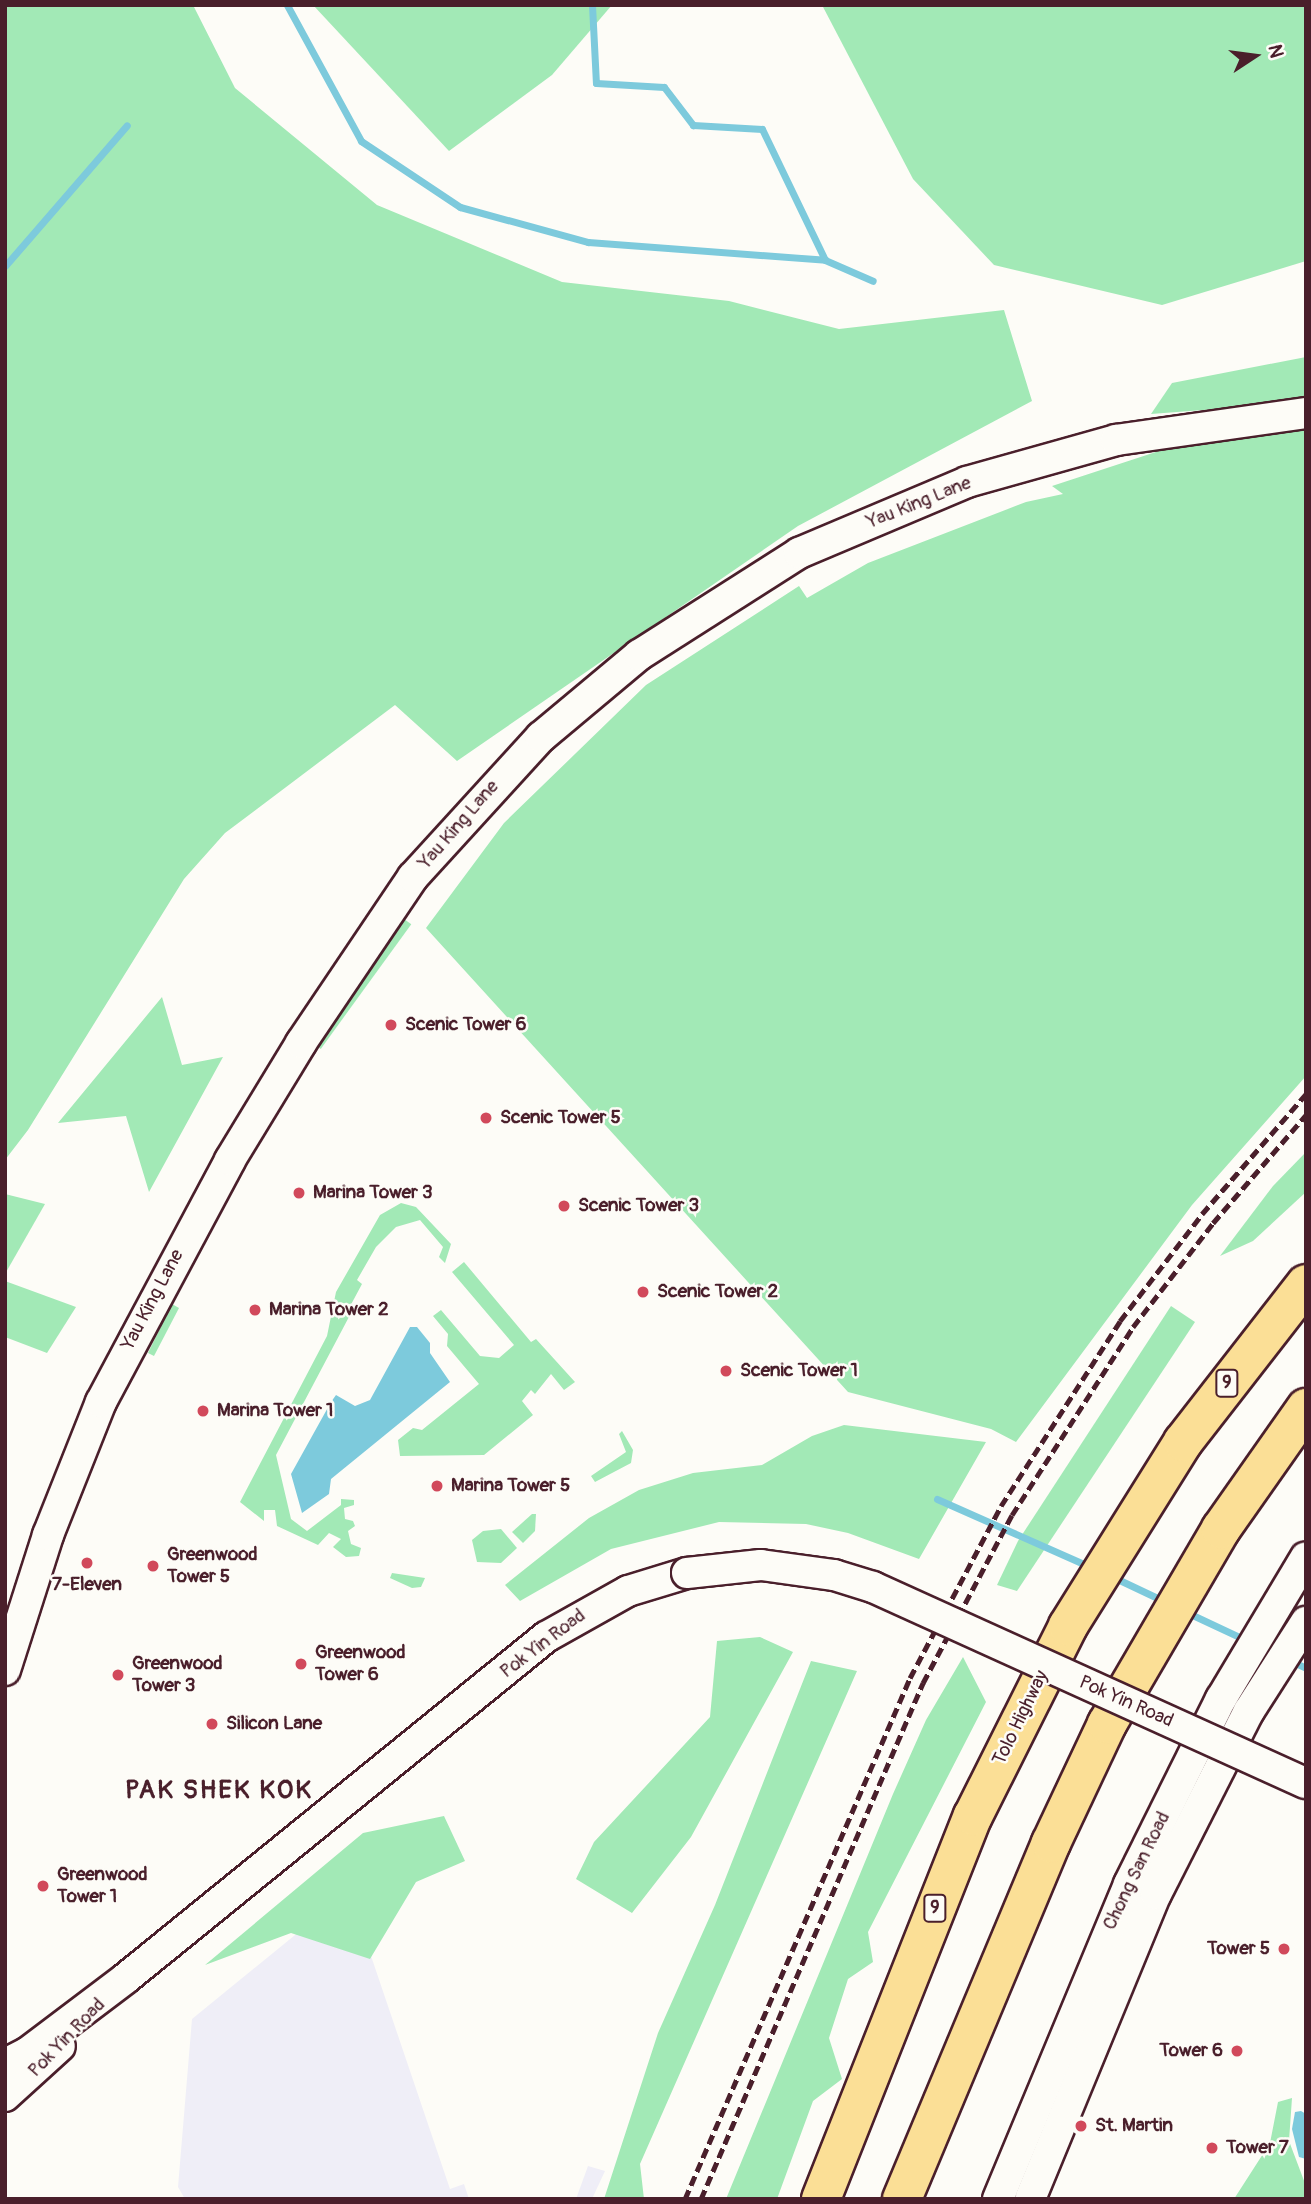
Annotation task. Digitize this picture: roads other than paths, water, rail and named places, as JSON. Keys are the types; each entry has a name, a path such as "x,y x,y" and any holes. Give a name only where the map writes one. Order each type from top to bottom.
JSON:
{"highway":[{"name":"Tolo Highway","path":"821,2199 973,1816 1068,1626 1154,1486 1237,1369 1306,1284"},
{"path":"902,2199 1051,1843 1142,1660 1221,1529 1306,1408"}],"street":[{"name":"Yau King Lane","path":"5,1670 48,1535 101,1402 230,1160 301,1043 413,877 541,737 690,619 811,548 967,482 1116,440 1306,413"},
{"name":"Pok Yin Road","path":"5,2064 27,2053 126,1978 546,1637 628,1591 688,1573 761,1565 834,1575 873,1587 1306,1783"},
{"name":"Chong San Road","path":"998,2199 1129,1884 1221,1699 1298,1568"},
{"name":"Chong San Road","path":"1030,2199 1156,1894 1249,1711 1306,1622"},
{"name":"Pok Yin Road","path":"5,2096 126,1978"}],"water":[{"path":"410,1327 417,1327 430,1343 430,1353 450,1382 331,1479 329,1494 302,1513 291,1474 331,1402 336,1395 355,1406 370,1400"},
{"path":"1295,2112 1306,2114 1306,2159 1299,2157 1292,2129"}],"waterway":[{"path":"287,5 361,141 460,207 588,242 825,260"},
{"path":"592,5 596,83 664,87 693,125 762,129 825,260 873,281"},
{"path":"5,266 127,125"},
{"path":"937,1499 1093,1568"},
{"path":"1113,1577 1166,1602"},
{"path":"1186,1612 1248,1641"},
{"path":"1291,1661 1306,1668"}],"railway":[{"path":"685,2199 910,1678 1001,1506 1120,1321 1202,1214 1306,1094"},
{"path":"701,2199 923,1683 1012,1515 1133,1327 1213,1223 1306,1115"}],"place":[{"name":"Scenic Tower 6","path":"391,1025"},
{"name":"Scenic Tower 5","path":"486,1118"},
{"name":"Marina Tower 3","path":"299,1193"},
{"name":"Scenic Tower 3","path":"564,1206"},
{"name":"Scenic Tower 2","path":"643,1292"},
{"name":"Marina Tower 2","path":"255,1310"},
{"name":"Scenic Tower 1","path":"726,1371"},
{"name":"Marina Tower 1","path":"203,1411"},
{"name":"Marina Tower 5","path":"437,1486"},
{"name":"7-Eleven","path":"87,1563"},
{"name":"Greenwood Tower 5","path":"153,1566"},
{"name":"Greenwood Tower 6","path":"301,1664"},
{"name":"Greenwood Tower 3","path":"118,1675"},
{"name":"Silicon Lane","path":"212,1724"},
{"name":"Greenwood Tower 1","path":"43,1886"},
{"name":"Tower 5","path":"1284,1949"},
{"name":"Tower 6","path":"1237,2051"},
{"name":"St. Martin","path":"1081,2126"},
{"name":"Tower 7","path":"1212,2148"}],"district":[{"name":"PAK SHEK KOK","path":"219,1791"}]}
